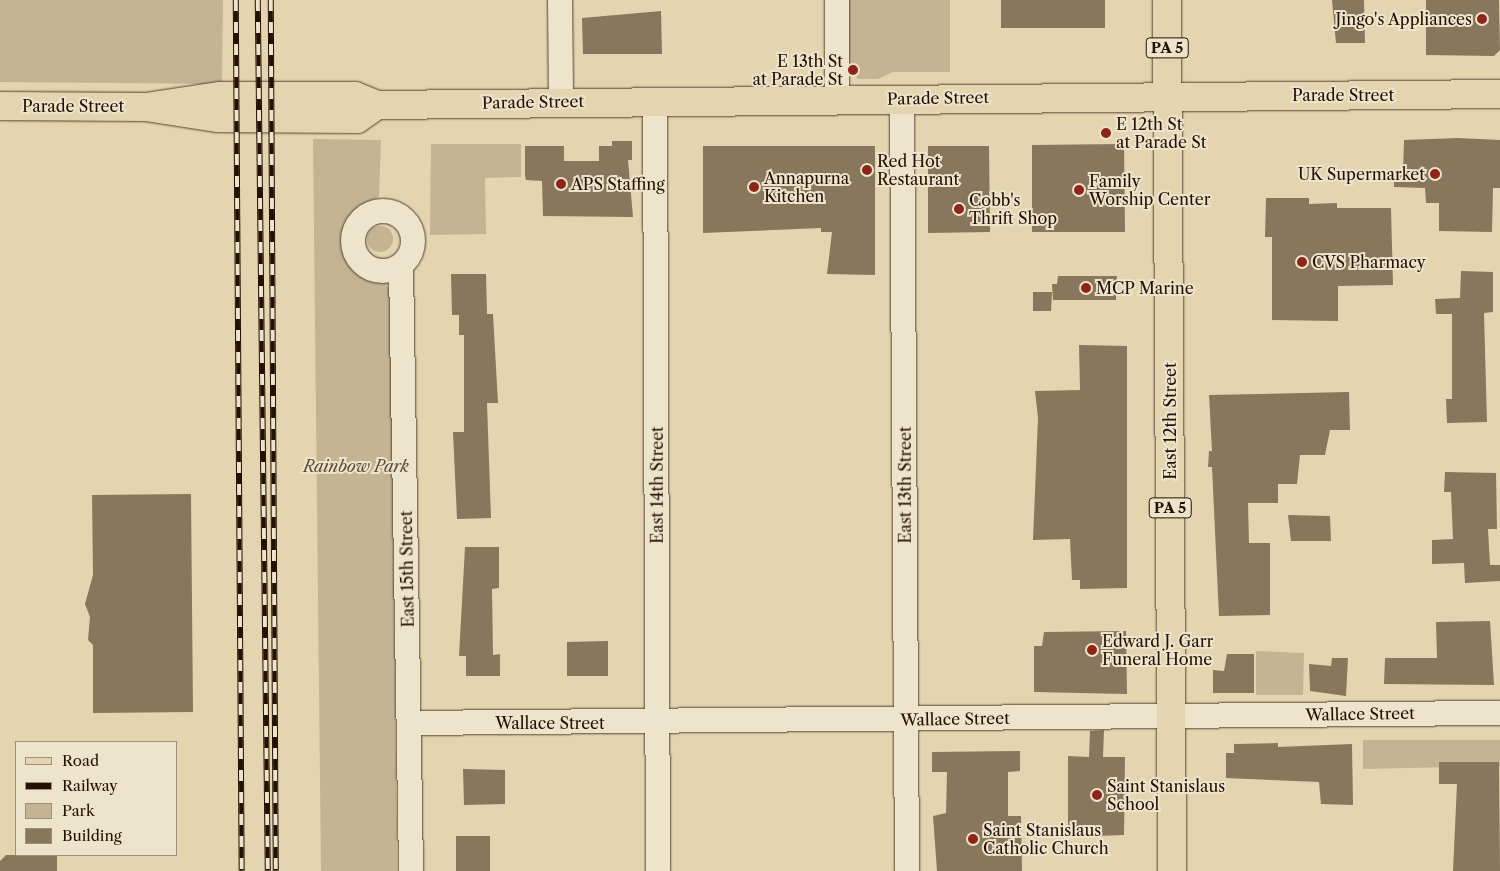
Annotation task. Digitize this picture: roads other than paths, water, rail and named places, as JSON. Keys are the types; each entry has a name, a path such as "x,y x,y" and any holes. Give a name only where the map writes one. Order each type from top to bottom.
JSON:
{"main road":[{"name":"East 12th Street","path":"1167,0 1172,871"},
{"name":"Parade Street","path":"0,106 146,107 218,118 357,119 377,106 561,100 1500,94"}],"street":[{"path":"560,0 561,100"},
{"path":"837,0 837,98"},
{"name":"East 13th Street","path":"902,98 907,871"},
{"name":"East 14th Street","path":"656,100 658,871"},
{"name":"East 15th Street","path":"401,266 411,871"},
{"name":"Wallace Street","path":"410,723 906,720 1500,713"}],"railway":[{"path":"236,0 242,871"},
{"path":"258,0 268,871"},
{"path":"271,0 276,871"}],"place":[{"name":"Jingo's Appliances","path":"1482,19"},
{"name":"E 13th St at Parade St","path":"853,70"},
{"name":"E 12th St at Parade St","path":"1106,133"},
{"name":"Red Hot Restaurant","path":"867,170"},
{"name":"UK Supermarket","path":"1435,174"},
{"name":"APS Staffing","path":"561,184"},
{"name":"Annapurna Kitchen","path":"754,187"},
{"name":"Family Worship Center","path":"1079,190"},
{"name":"Cobb's Thrift Shop","path":"959,209"},
{"name":"CVS Pharmacy","path":"1302,262"},
{"name":"MCP Marine","path":"1086,288"},
{"name":"Edward J. Garr Funeral Home","path":"1092,650"},
{"name":"Saint Stanislaus School","path":"1097,795"},
{"name":"Saint Stanislaus Catholic Church","path":"973,839"}],"park label":[{"name":"Rainbow Park","path":"356,466"}]}
